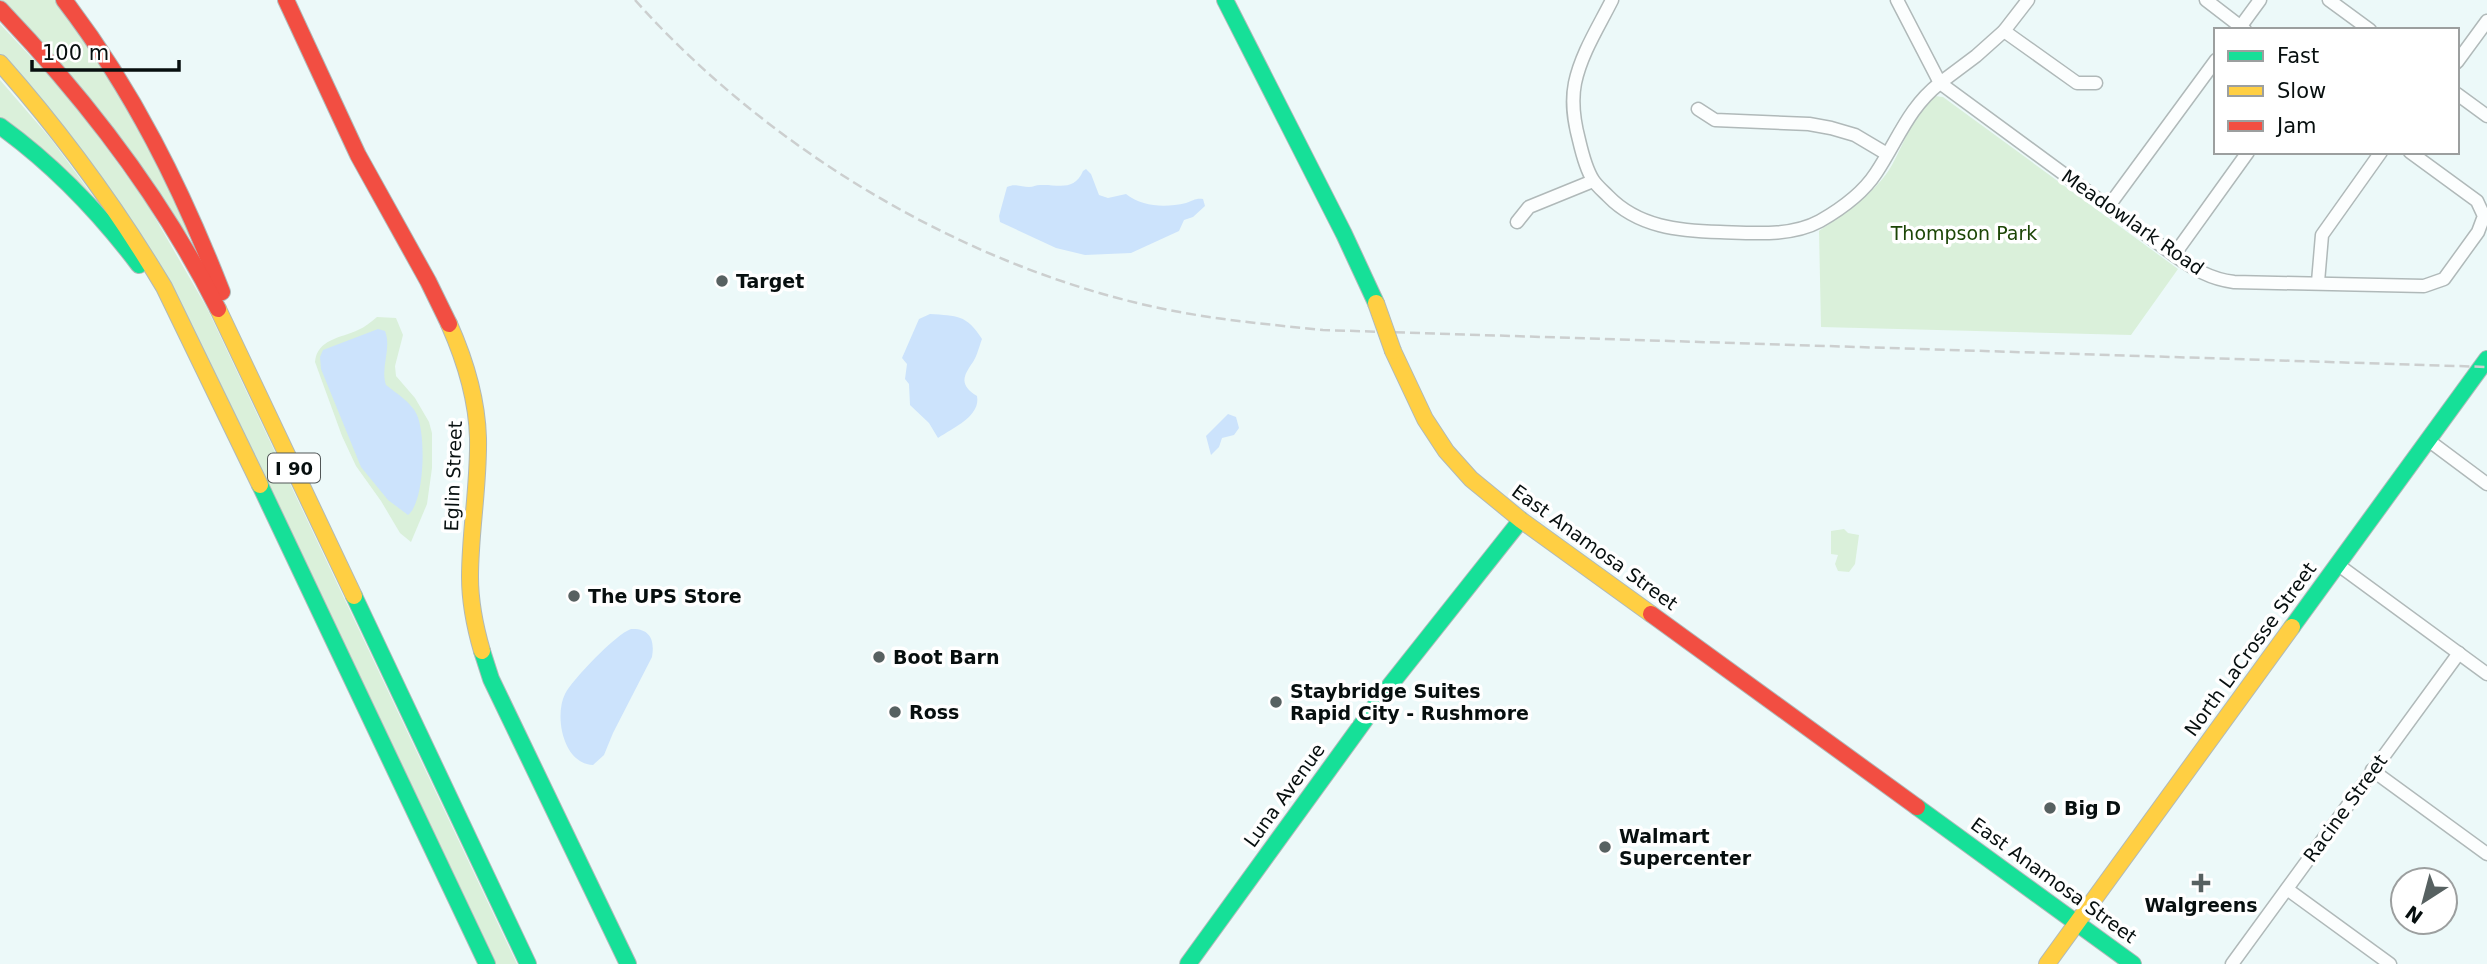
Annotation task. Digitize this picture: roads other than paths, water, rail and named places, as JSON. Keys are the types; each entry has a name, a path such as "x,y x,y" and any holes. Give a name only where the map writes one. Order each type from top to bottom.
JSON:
{"main road":[{"path":"64,0 116,71 166,157 200,234 277,431"},
{"name":"Eglin Street","path":"286,0 368,176 427,276 460,347 477,417 478,460 470,578 473,616 479,642 491,679 628,964"},
{"name":"East Anamosa Street","path":"1226,0 1344,234 1376,303 1408,389 1433,432 1469,478 1521,520 2133,964"},
{"name":"I 90","path":"0,9 77,94 140,175 169,219 208,288 528,964"},
{"name":"I 90","path":"0,63 73,148 143,250 180,316 487,964"},
{"path":"0,125 50,166 96,213 134,258 159,295 313,595"},
{"name":"North LaCrosse Street","path":"2047,964 2487,359"},
{"name":"Luna Avenue","path":"1188,964 1391,684 1521,520"}],"street":[{"path":"1612,0 1582,61 1574,91 1573,111 1584,158 1593,181 1615,203 1637,217 1660,226 1691,231 1751,233 1793,230 1817,222 1855,196 1876,174 1914,108 1925,95 2004,31 2028,0"},
{"name":"Meadowlark Road","path":"1898,0 1940,83 2174,255 2197,271 2216,279 2234,282 2424,286 2444,279 2479,232 2484,216 2477,201 2413,154"},
{"path":"2206,0 2240,28"},
{"path":"2242,28 2259,0"},
{"path":"2329,0 2367,28"},
{"path":"2459,59 2487,21"},
{"path":"2004,31 2077,83 2096,83"},
{"path":"2108,207 2214,63"},
{"path":"2459,95 2487,116"},
{"path":"1698,109 1715,120 1809,124 1830,128 1855,135 1887,154"},
{"path":"2174,255 2247,154"},
{"path":"2318,282 2322,234 2380,154"},
{"path":"1517,222 1529,207 1593,181"},
{"path":"2428,440 2487,484"},
{"path":"2337,564 2487,674"},
{"name":"Racine Street","path":"2232,964 2459,653"},
{"path":"2372,770 2487,854"},
{"path":"2287,889 2390,964"}],"water":[{"path":"1086,169 1091,174 1099,195 1108,198 1126,194 1140,202 1162,206 1203,199 1205,206 1193,217 1184,220 1179,231 1131,253 1085,255 1056,248 1000,222 999,216 1007,187 1070,184"},
{"path":"930,314 960,318 971,325 982,339 965,380 967,388 977,396 975,410 965,421 938,438 929,423 910,405 909,384 905,379 907,364 902,358 919,319"},
{"path":"378,329 385,331 387,338 384,372 386,385 411,406 417,415 422,437 421,483 414,508 408,515 388,500 361,467 321,369 320,357 323,350"},
{"path":"1228,414 1236,417 1239,428 1234,435 1222,438 1219,447 1211,455 1206,436"},
{"path":"631,629 643,631 650,636 653,645 652,657 604,755 593,765 583,763 574,757 568,748 561,726 565,694 595,658 615,639"}],"railway":[{"path":"635,0 687,54 744,104 805,150 870,192 937,229 1007,261 1078,287 1171,311 1323,330 2487,367"}],"place":[{"name":"Target","path":"722,281"},
{"name":"The UPS Store","path":"574,596"},
{"name":"Boot Barn","path":"879,657"},
{"name":"Staybridge Suites Rapid City - Rushmore","path":"1276,702"},
{"name":"Ross","path":"895,712"},
{"name":"Big D","path":"2050,808"},
{"name":"Walmart Supercenter","path":"1605,847"},
{"name":"Walgreens","path":"2201,883"}],"park label":[{"name":"Thompson Park","path":"1964,233"}]}
